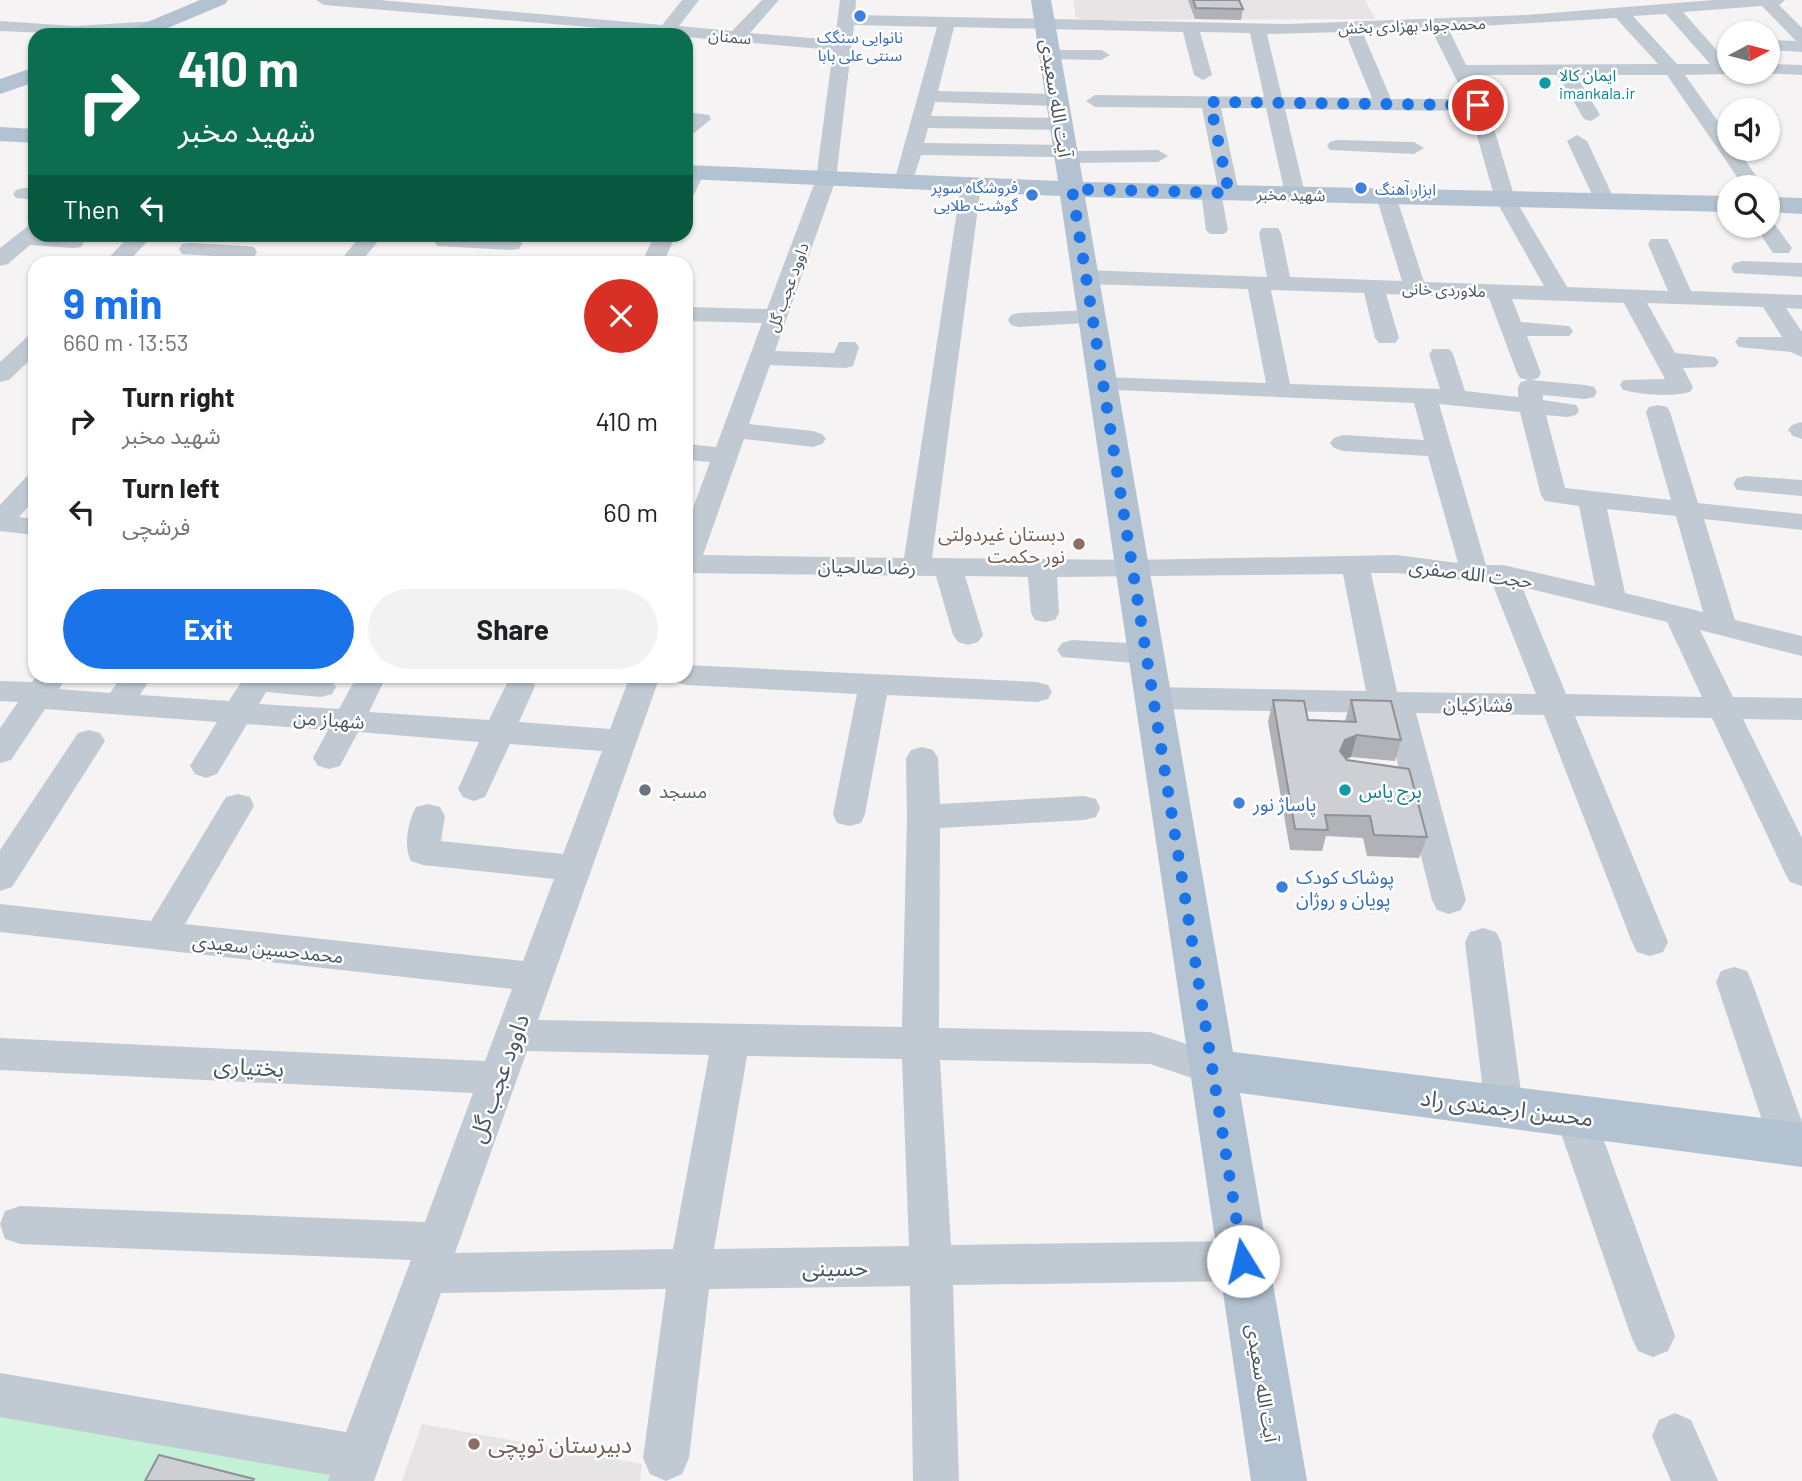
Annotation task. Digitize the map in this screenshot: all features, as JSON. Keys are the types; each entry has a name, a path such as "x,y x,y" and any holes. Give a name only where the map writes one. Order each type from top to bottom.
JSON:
{"main road":[{"path":"152,28 218,0"},
{"name":"آیت الله سعیدی","path":"1041,0 1279,1481"},
{"path":"0,87 28,77"},
{"path":"0,134 28,135"},
{"name":"شهید مخبر","path":"693,178 826,179 971,185 1068,166 1220,193 1717,204"},
{"path":"1780,205 1802,206"},
{"name":"محسن ارجمندی راد","path":"1213,1069 1796,1144"}],"street":[{"name":"سمنان","path":"324,0 452,5 522,18 630,28"},
{"path":"522,18 544,0"},
{"path":"668,28 691,0"},
{"path":"736,37 771,0"},
{"name":"داوود عجب گل","path":"693,545 826,179 848,0"},
{"path":"1537,0 1559,41 1591,115"},
{"name":"محمدجواد بهزادی بخش","path":"847,20 1257,29 1352,27 1440,20 1559,41 1594,21 1656,6 1716,12 1743,1 1777,0"},
{"path":"1766,1 1802,38"},
{"path":"1656,6 1717,61"},
{"path":"583,24 601,8"},
{"path":"1621,13 1671,68 1746,175"},
{"path":"1440,20 1478,105 1505,199 1560,293"},
{"path":"904,182 947,22"},
{"path":"0,26 28,28"},
{"path":"135,28 157,26"},
{"path":"1190,27 1203,75"},
{"path":"1352,27 1384,104"},
{"path":"1257,29 1295,194"},
{"name":"سمنان","path":"693,33 843,46"},
{"path":"1463,69 1559,41 1671,68 1717,69"},
{"path":"1780,46 1802,47"},
{"path":"1051,54 1101,55"},
{"path":"1780,70 1800,72"},
{"path":"927,96 1058,100"},
{"path":"1095,101 1478,105"},
{"path":"1210,102 1220,193 1217,230"},
{"path":"693,119 702,120 693,126"},
{"path":"920,122 1062,124"},
{"path":"1577,141 1605,201"},
{"path":"1338,146 1414,148"},
{"path":"913,149 1068,166 1158,156"},
{"path":"917,567 971,185"},
{"path":"1386,196 1415,288"},
{"path":"0,229 28,234"},
{"path":"1270,233 1269,283 1279,389"},
{"path":"0,259 28,236"},
{"path":"1774,238 1781,248"},
{"path":"122,256 136,242"},
{"path":"355,256 367,242"},
{"path":"492,256 514,242"},
{"path":"1659,244 1683,298"},
{"path":"190,249 247,251"},
{"path":"1742,268 1802,270"},
{"name":"ملاوردی خانی","path":"1086,276 1802,302"},
{"path":"1373,287 1387,338"},
{"path":"1498,291 1529,373"},
{"path":"1632,296 1681,387 1632,385"},
{"path":"1770,301 1800,348"},
{"path":"693,314 776,316"},
{"path":"1019,320 1093,317"},
{"path":"1512,328 1560,331"},
{"path":"1747,342 1800,348"},
{"path":"761,358 845,361 847,347"},
{"path":"0,375 28,349"},
{"path":"1441,354 1455,397"},
{"path":"1667,360 1707,362"},
{"path":"1103,384 1279,389 1410,389 1567,410"},
{"path":"1586,392 1530,387 1531,406 1554,495 1802,522"},
{"path":"1410,389 1439,449 1489,574 1555,705 1650,942"},
{"path":"1658,412 1722,626"},
{"path":"735,430 813,439"},
{"path":"1343,443 1439,449"},
{"path":"693,453 726,455"},
{"path":"1746,484 1802,488"},
{"path":"0,522 28,491"},
{"path":"1591,498 1612,599"},
{"path":"0,522 28,526"},
{"name":"رضا صالحیان","path":"693,564 1133,569"},
{"name":"حجت الله صفری","path":"1133,569 1397,564 1489,574 1612,599 1802,646"},
{"path":"1355,565 1391,702 1404,776 1449,900"},
{"path":"948,567 968,635"},
{"path":"1042,568 1045,613"},
{"path":"1678,615 1802,873"},
{"path":"1072,650 1146,654"},
{"path":"693,675 1037,692"},
{"path":"118,704 132,683"},
{"path":"206,766 256,683"},
{"path":"293,683 321,687"},
{"path":"329,758 368,683"},
{"name":"داوود عجب گل","path":"355,1469 642,683"},
{"path":"849,814 874,684"},
{"path":"474,789 520,686"},
{"path":"0,752 44,689"},
{"name":"شهباز من","path":"0,691 44,689 118,704 621,741"},
{"name":"فشارکیان","path":"1154,698 1802,709"},
{"path":"0,878 89,741"},
{"path":"922,758 924,817 919,1044 931,1265 936,1481"},
{"path":"160,936 238,806"},
{"path":"924,817 1084,808"},
{"path":"428,816 423,852 575,868"},
{"name":"محمدحسین سعیدی","path":"0,918 535,977"},
{"path":"1483,942 1504,1107"},
{"path":"1734,982 1796,1144"},
{"path":"514,1035 1150,1048 1213,1069"},
{"path":"666,1458 690,1269 731,1040"},
{"name":"بختیاری","path":"0,1054 498,1078"},
{"path":"1575,1116 1654,1336"},
{"name":"حسینی","path":"20,1226 433,1258 690,1269 1243,1261"},
{"path":"0,1395 355,1469"},
{"path":"1675,1436 1695,1481"}],"shaded area":[{"path":"1073,0 1365,0 1375,19 1083,20 1076,17"},
{"name":"دبیرستان توپچی","path":"422,1424 642,1464 640,1481 402,1481"}],"green space":[{"path":"0,1415 336,1473 333,1481 0,1481"}],"building":[{"path":"1193,0 1239,0 1243,9 1196,8"},
{"name":"برج یاس","path":"1273,700 1304,701 1308,720 1356,722 1351,700 1391,701 1401,740 1357,735 1345,740 1340,751 1347,760 1409,769 1427,837 1374,835 1370,816 1325,815 1328,830 1295,829"},
{"path":"159,1455 254,1479 145,1481"}],"place":[{"name":"نانوایی سنگک سنتی علی بابا","path":"860,16"},
{"name":"ایمان کالا imankala.ir","path":"1545,83"},
{"name":"ابزار آهنگ","path":"1361,188"},
{"name":"فروشگاه سوپر گوشت طلایی","path":"1032,195"},
{"name":"دبستان غیردولتی نور حکمت","path":"1079,544"},
{"name":"مسجد","path":"645,790"},
{"name":"برج یاس","path":"1345,790"},
{"name":"پاساژ نور","path":"1239,803"},
{"name":"پوشاک کودک پویان و روژان","path":"1282,887"},
{"name":"دبیرستان توپچی","path":"474,1444"}],"route":[{"path":"1243,1261 1072,189 1229,193 1210,102 1478,105"}]}
